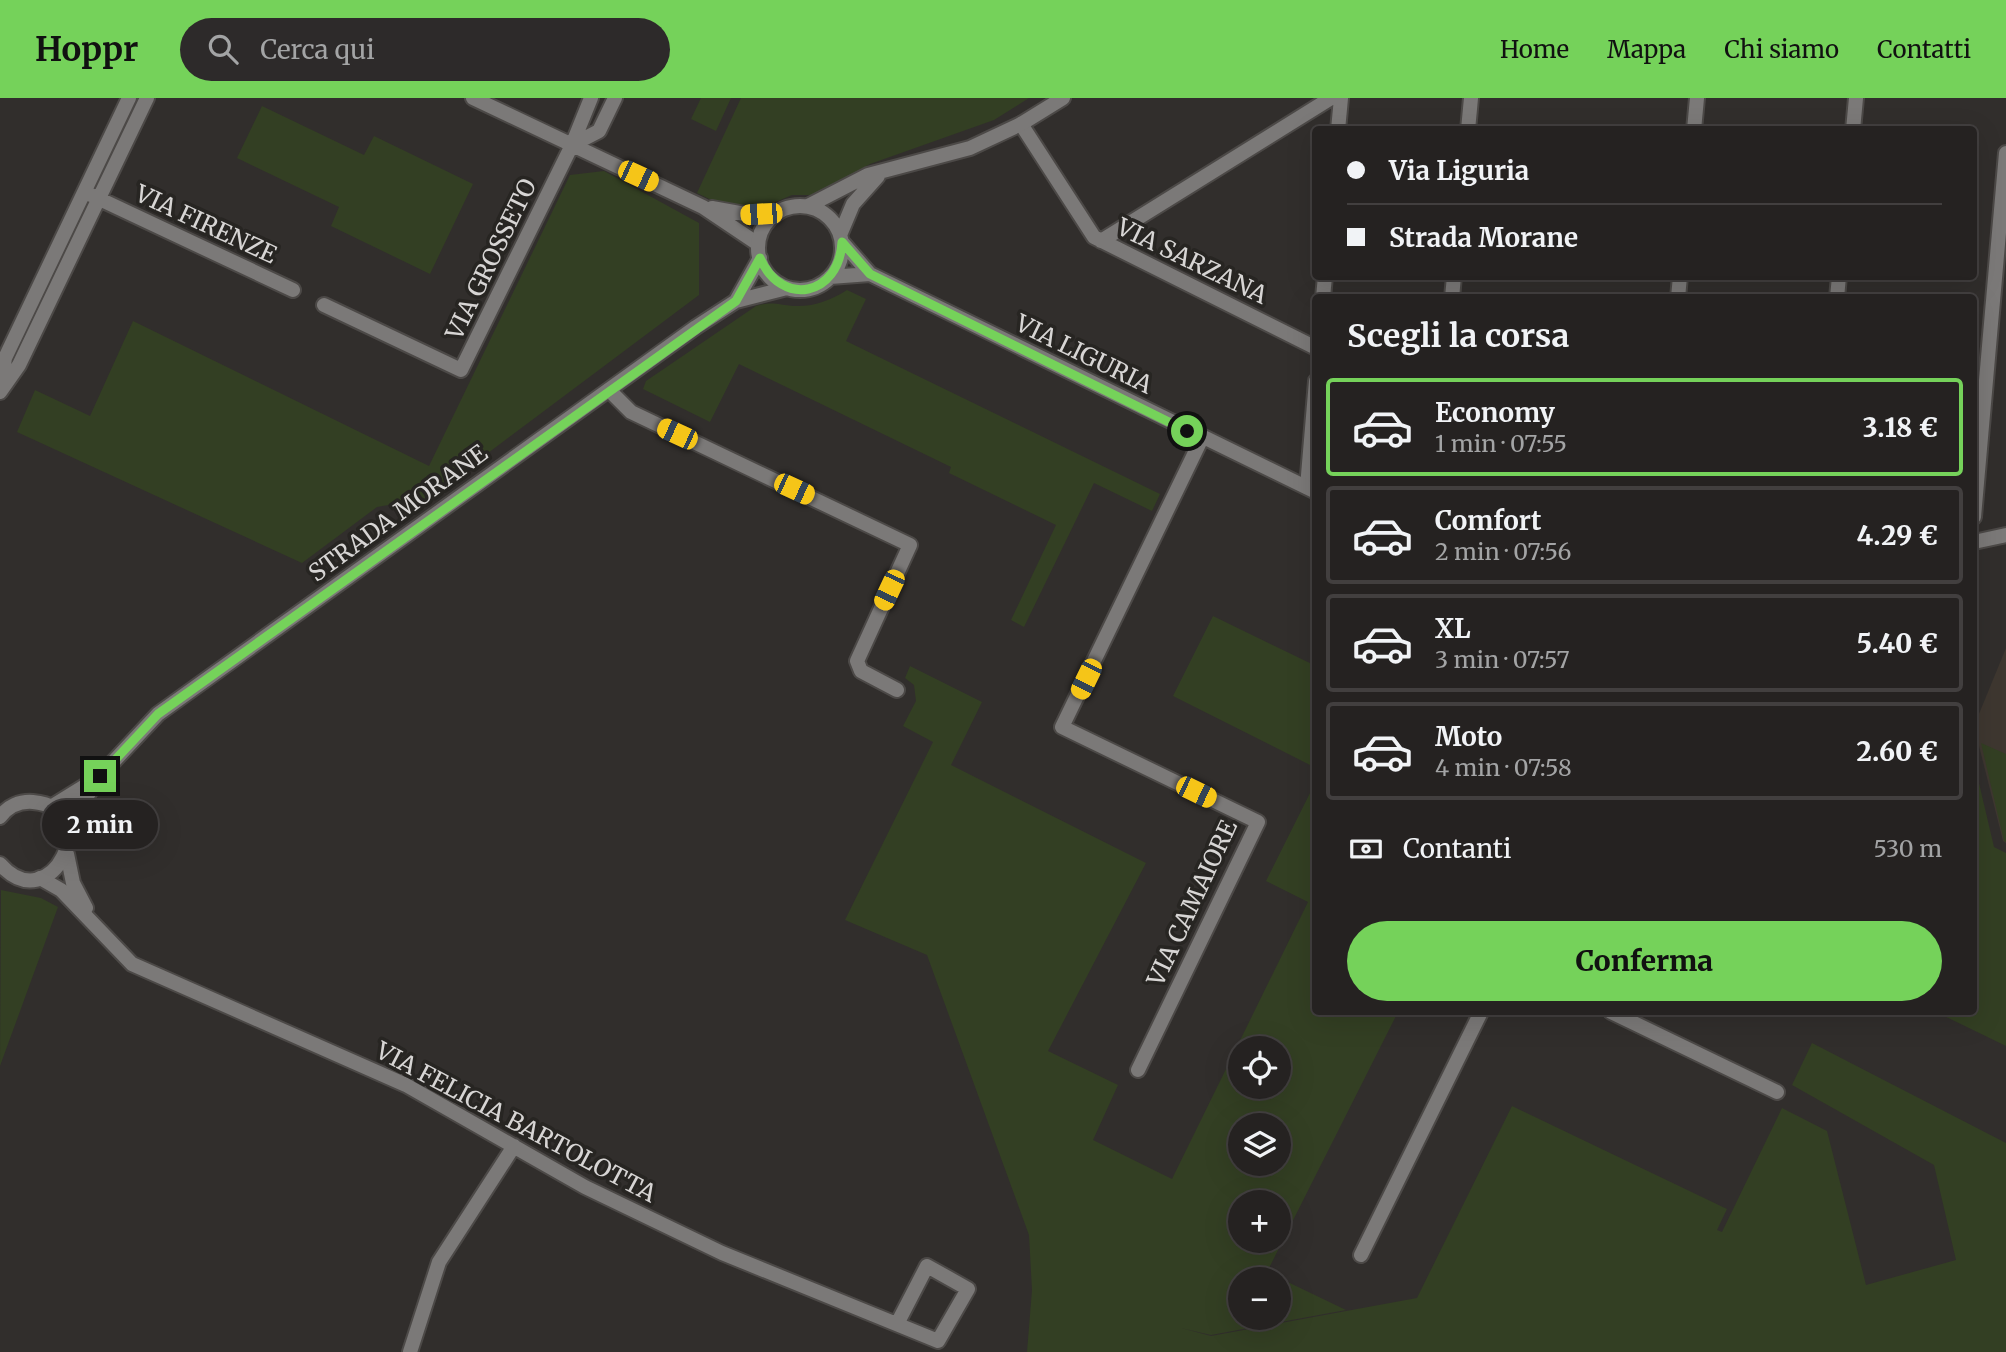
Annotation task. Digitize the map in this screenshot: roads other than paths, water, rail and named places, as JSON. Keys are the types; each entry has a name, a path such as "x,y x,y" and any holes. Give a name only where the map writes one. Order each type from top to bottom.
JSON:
{"street":[{"name":"VIA FIRENZE","path":"0,392 5,358 129,98"},
{"name":"VIA FIRENZE","path":"0,392 19,365 147,98"},
{"path":"473,98 703,207 759,251 774,281 787,288 815,288 830,277 842,257 841,239 853,204 884,171"},
{"path":"572,145 591,98"},
{"path":"572,145 599,131 615,98"},
{"path":"703,207 745,214 777,213 792,206 807,206 884,171 970,148 1021,124 1063,98"},
{"path":"1101,241 1331,98"},
{"path":"1338,126 1341,98"},
{"path":"1468,126 1471,98"},
{"path":"1694,126 1697,98"},
{"path":"1853,126 1856,98"},
{"name":"VIA SARZANA","path":"1021,124 1094,237 1312,346"},
{"name":"VIA GROSSETO","path":"324,305 461,370 572,145"},
{"path":"1977,483 2006,153"},
{"name":"VIA FIRENZE","path":"84,191 293,290"},
{"path":"807,206 830,217 841,239"},
{"path":"759,251 761,231 777,213"},
{"name":"VIA LIGURIA","path":"841,239 870,274 1311,490"},
{"name":"STRADA MORANE","path":"736,301 759,251"},
{"path":"830,277 870,274"},
{"name":"STRADA MORANE","path":"67,827 100,776 158,714 736,301 787,288"},
{"path":"609,390 631,412 910,545 857,661 861,671 897,690"},
{"name":"VIA CAMAIORE","path":"1138,1070 1258,822 1062,727 1202,438"},
{"path":"1311,490 1312,468"},
{"path":"1977,541 2006,535"},
{"name":"STRADA MORANE","path":"51,807 100,776"},
{"path":"0,817 15,804 27,802 51,807 67,827"},
{"name":"VIA FELICIA BARTOLOTTA","path":"67,827 67,854 73,883 91,919"},
{"path":"2,869 16,877 40,878 61,865 67,854"},
{"name":"VIA FELICIA BARTOLOTTA","path":"40,878 61,890 132,964 406,1085 585,1187 722,1253 938,1342 968,1289 927,1266 897,1324"},
{"path":"1361,1255 1480,1015"},
{"path":"1617,1015 1777,1092"},
{"path":"410,1352 439,1262 514,1146"}]}
